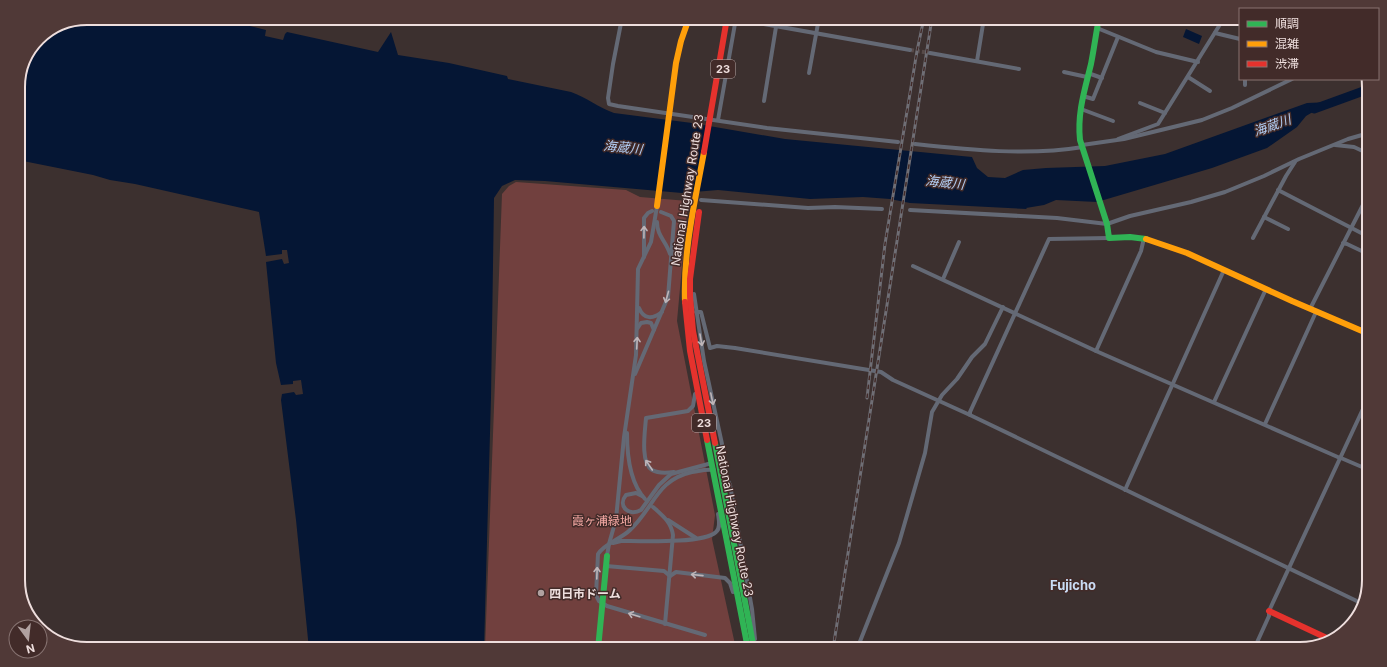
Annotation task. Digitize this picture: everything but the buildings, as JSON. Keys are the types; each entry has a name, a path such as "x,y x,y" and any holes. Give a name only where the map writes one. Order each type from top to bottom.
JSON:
{"main road":[{"path":"657,206 678,52 687,25"},
{"name":"National Highway Route 23","path":"726,25 713,121 700,198 690,279 690,296 693,331 754,642"},
{"name":"National Highway Route 23","path":"713,121 733,25"},
{"path":"1098,25 1083,96 1078,131 1107,223 1109,238 1144,238 1185,252 1313,311 1362,331"},
{"name":"National Highway Route 23","path":"700,198 686,262 684,296 686,328 747,642"},
{"path":"599,642 607,556"},
{"path":"1270,611 1325,637"}],"street":[{"path":"621,25 613,64 608,98 609,104 713,121 898,142"},
{"path":"767,25 910,50"},
{"path":"809,73 818,25"},
{"path":"977,61 983,25"},
{"path":"1114,141 1156,125 1198,62 1220,25"},
{"path":"764,101 776,27"},
{"path":"1097,28 1156,52 1198,62"},
{"path":"1215,33 1239,39"},
{"path":"1083,96 1093,99 1118,37"},
{"path":"930,53 1019,69"},
{"path":"1064,72 1102,78"},
{"path":"1188,77 1210,91"},
{"path":"915,144 1010,151 1083,147 1181,126 1210,117 1287,80"},
{"path":"1140,103 1165,112"},
{"path":"1081,109 1112,121"},
{"path":"910,210 1057,218 1107,223 1225,192 1264,176 1296,160 1362,135"},
{"path":"1333,145 1354,147 1362,151"},
{"path":"1253,238 1278,190 1296,160"},
{"path":"1278,190 1362,234"},
{"path":"700,198 808,208 835,207 882,209"},
{"path":"607,556 616,519 628,407 636,355 638,269 653,236 657,206"},
{"path":"657,206 658,232 668,248 670,259"},
{"path":"1265,424 1343,243 1362,207"},
{"path":"644,257 644,218 648,213 652,212"},
{"path":"632,381 669,293 670,259 674,221 671,216 661,212"},
{"path":"1264,217 1288,228"},
{"path":"970,415 1049,239 1109,238"},
{"path":"1096,350 1141,251 1144,238"},
{"path":"943,279 959,242"},
{"path":"1343,243 1362,251"},
{"path":"694,246 693,288 696,312 704,361 722,448 719,457 716,460 704,466 685,472 668,482 632,529 602,548 598,554 596,595 603,605 705,635"},
{"path":"913,266 1173,385 1179,386 1362,467"},
{"path":"1125,490 1224,270"},
{"path":"1214,402 1266,289"},
{"path":"638,305 642,314 648,318 654,317 662,312"},
{"path":"860,642 899,543 925,453 932,412 972,357 985,344 1003,307"},
{"path":"696,312 701,312 710,348 717,346 876,371 1358,602"},
{"path":"637,329 642,323 647,322 653,325 654,330"},
{"path":"686,328 695,393 694,406 683,412 646,418 645,459 648,466 652,470 666,473 711,469 722,472 726,476 730,485 753,616 755,642"},
{"path":"628,407 626,435 632,475 634,484 644,497 636,493 626,495 623,500 623,504 626,510 634,513 641,510 659,485 666,478 677,472 685,472"},
{"path":"1257,642 1289,569 1362,412"},
{"path":"609,544 621,541 696,539 712,535 716,532 719,528 711,456"},
{"path":"653,508 696,539"},
{"path":"665,517 671,527 673,540 665,624"},
{"path":"606,566 664,572 670,576"},
{"path":"670,576 676,572 727,579 732,586 745,632"}],"green space":[{"name":"霞ヶ浦緑地","path":"516,182 626,190 640,197 688,201 677,321 715,515 712,539 734,642 485,642 502,194 509,186"}],"water":[{"path":"87,25 245,25 266,30 265,36 283,40 287,32 378,52 391,32 398,55 449,63 507,76 508,79 571,92 614,113 692,123 785,139 972,157 977,168 988,177 1005,178 1023,170 1105,166 1165,154 1307,103 1330,102 1306,116 1297,127 1267,148 1212,168 1097,202 1056,200 1044,205 1026,208 1027,209 910,203 890,199 863,197 810,199 718,190 682,193 545,181 515,180 502,186 494,198 491,397 484,642 308,642 296,520 281,400 282,394 294,392 296,395 303,394 301,380 293,381 293,384 281,385 276,363 266,262 282,259 284,264 289,263 287,250 282,250 282,254 266,256 259,212 25,161 25,83 31,59 46,40 56,33 75,26"},
{"path":"1186,29 1202,36 1199,44 1183,37"}],"waterway":[{"name":"海蔵川","path":"1314,109 1362,92"}],"tunnel":[{"path":"910,50 930,53"}],"railway":[{"path":"867,398 885,244 923,25"},
{"path":"834,642 931,25"}],"traffic: fast":[{"path":"1098,25 1081,111 1079,130 1080,140 1107,224 1109,238 1130,237 1146,239"},
{"path":"707,440 747,642"},
{"path":"715,443 753,642"},
{"path":"599,642 607,556"}],"traffic: slow":[{"path":"657,206 676,63 687,25"},
{"path":"685,302 688,245 704,152"},
{"path":"1146,239 1187,253 1362,331"}],"traffic: jam":[{"path":"704,152 726,25"},
{"path":"699,212 690,279 690,296 693,331 715,443"},
{"path":"685,302 690,351 707,440"},
{"path":"1269,611 1325,637"}],"place":[{"name":"四日市ドーム","path":"541,593"}],"district":[{"name":"Fujicho","path":"1073,585"}]}
